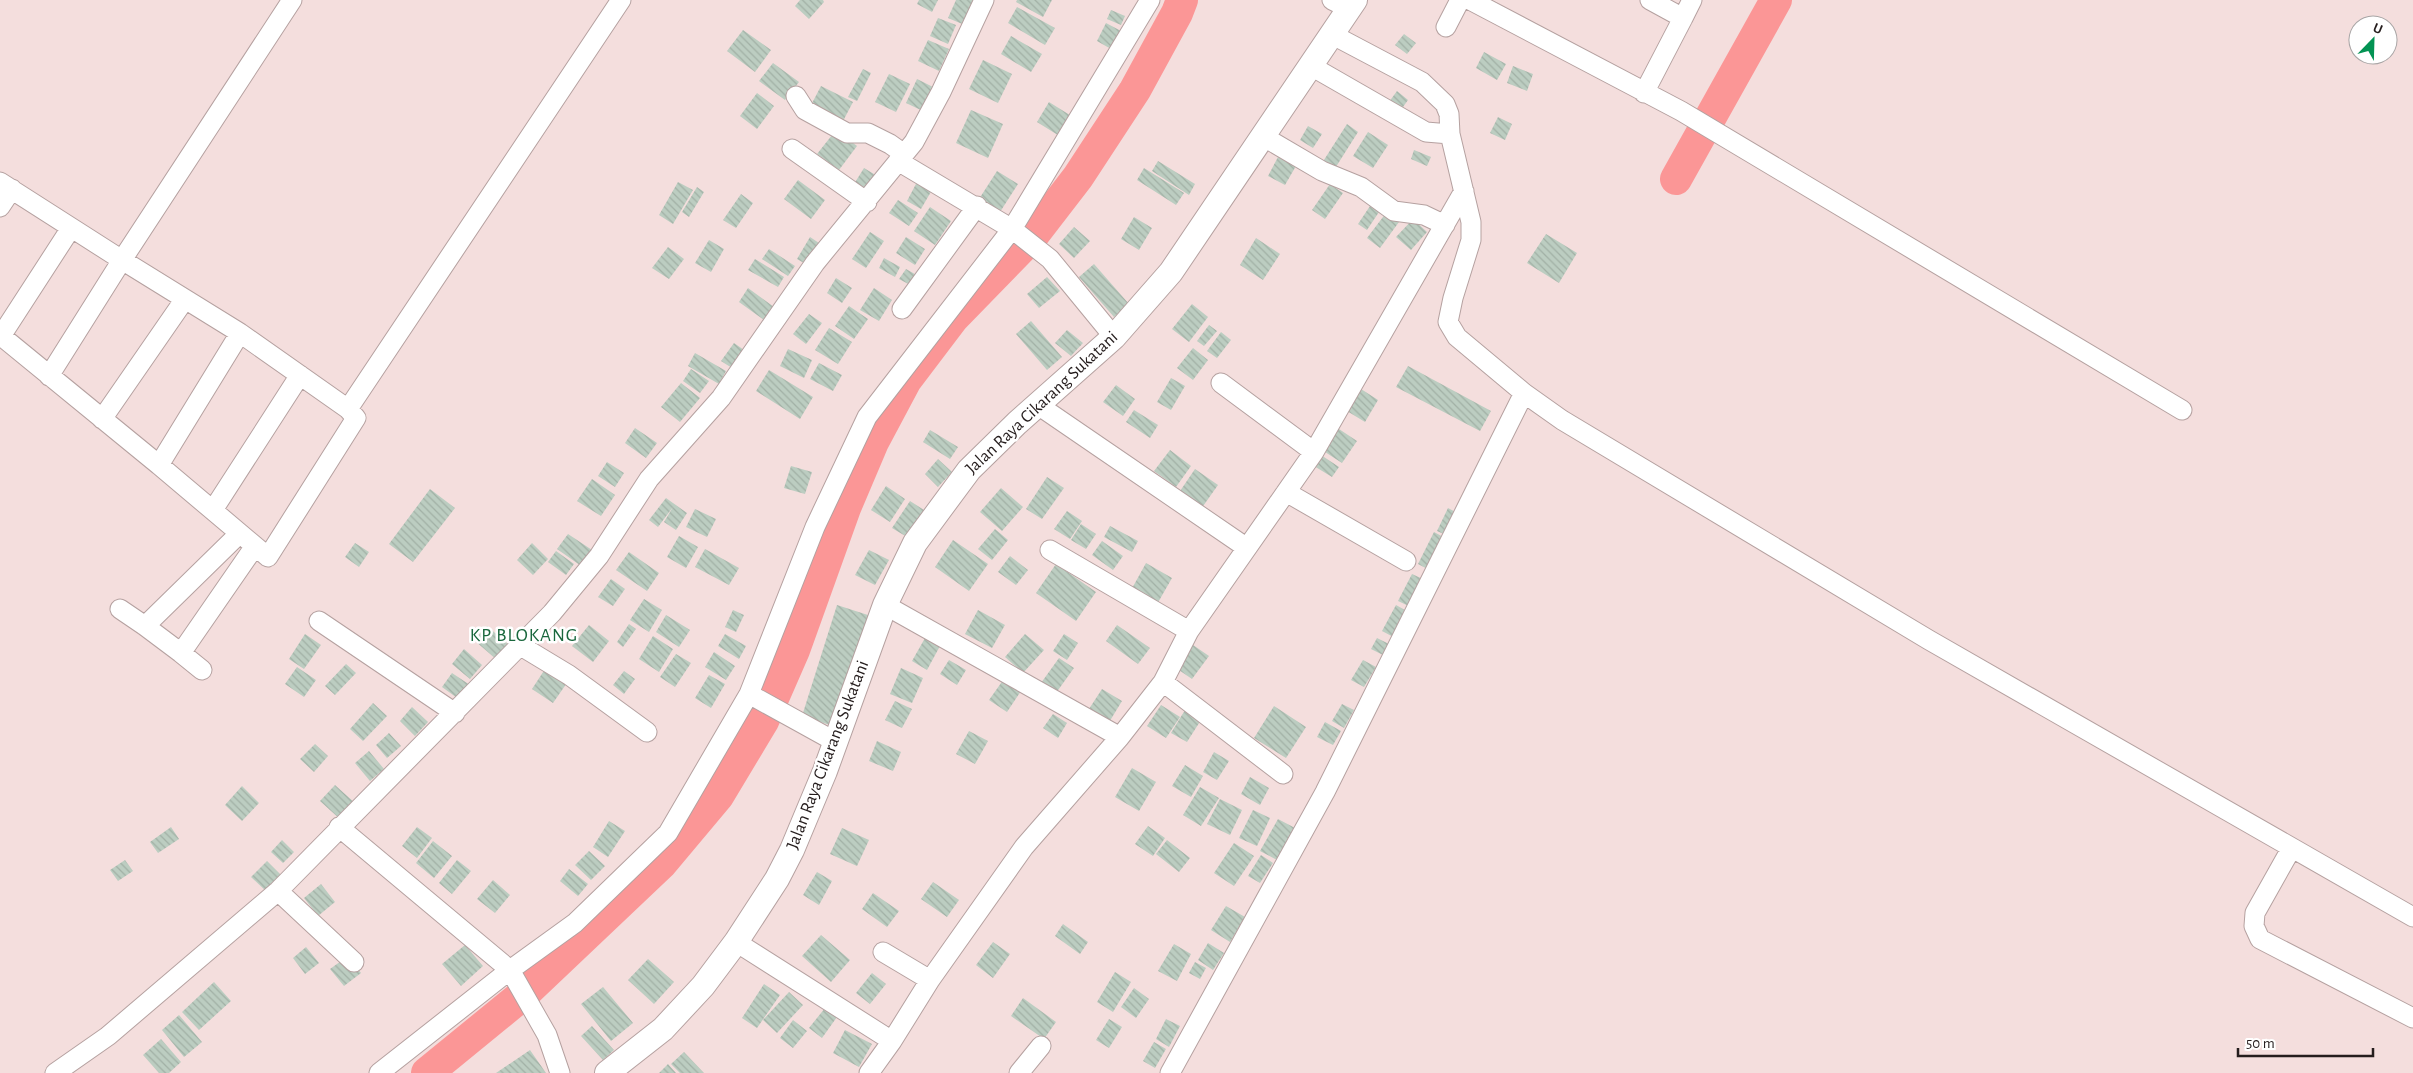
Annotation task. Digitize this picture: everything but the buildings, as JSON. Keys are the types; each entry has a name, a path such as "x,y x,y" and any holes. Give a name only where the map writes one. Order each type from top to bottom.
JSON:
{"main road":[{"name":"Jalan Raya Cikarang Sukatani","path":"608,1073 663,1029 703,986 736,942 777,879 792,850 825,771 834,741 886,605 915,543 969,470 1114,337 1171,272 1333,35 1346,3"}],"street":[{"path":"49,376 122,260 292,0"},
{"path":"348,408 621,0"},
{"path":"54,1073 108,1036 278,891 455,714 552,613 599,556 649,479 721,398 815,263 867,202 914,142 941,92 984,0"},
{"path":"379,1073 514,977 576,923 668,833 754,697 815,527 868,418 1014,230 1150,0"},
{"path":"1446,27 1460,0"},
{"path":"1470,0 1681,112 2182,410"},
{"path":"1650,0 1683,18"},
{"path":"1644,93 1692,0"},
{"path":"1333,35 1422,82 1444,104 1449,114 1450,134 1471,222 1472,240 1453,298 1448,322 1457,337 1562,420 1928,640 2413,918"},
{"path":"1311,66 1426,132 1450,134"},
{"path":"796,96 805,110 847,133 868,133 890,144 901,158 1014,230 1050,259 1114,337"},
{"path":"1264,137 1322,171 1361,187 1394,211 1424,215 1445,225"},
{"path":"792,149 867,202"},
{"path":"0,207 6,186 240,333 348,408 356,418 268,557 1,335 71,228"},
{"path":"869,1073 892,1041 930,980 1024,847 1120,737 1163,682 1189,630 1314,452 1464,191"},
{"path":"902,309 977,206"},
{"path":"102,419 185,299"},
{"path":"159,465 240,333"},
{"path":"213,510 300,374"},
{"path":"1221,383 1314,452"},
{"path":"1170,1073 1324,792 1528,395"},
{"path":"1038,405 1247,548"},
{"path":"1286,492 1406,561"},
{"path":"145,626 239,534"},
{"path":"181,653 255,546"},
{"path":"1050,550 1189,630"},
{"path":"886,605 1120,737"},
{"path":"120,609 202,670"},
{"path":"319,621 455,714"},
{"path":"521,646 570,675 647,732"},
{"path":"1163,682 1284,774"},
{"path":"754,697 834,741"},
{"path":"340,827 514,977 547,1035 560,1073"},
{"path":"2291,849 2255,913 2254,926 2260,939 2413,1018"},
{"path":"278,891 354,962"},
{"path":"736,942 892,1041"},
{"path":"883,952 930,980"},
{"path":"1019,1073 1041,1046"}],"waterway":[{"path":"427,1073 526,992 661,864 718,796 763,721 794,650 845,508 873,442 906,380 953,318 1031,238 1078,177 1135,90 1177,13 1182,0"},
{"path":"1676,179 1776,0"}],"district":[{"name":"KP BLOKANG","path":"524,635"}]}
